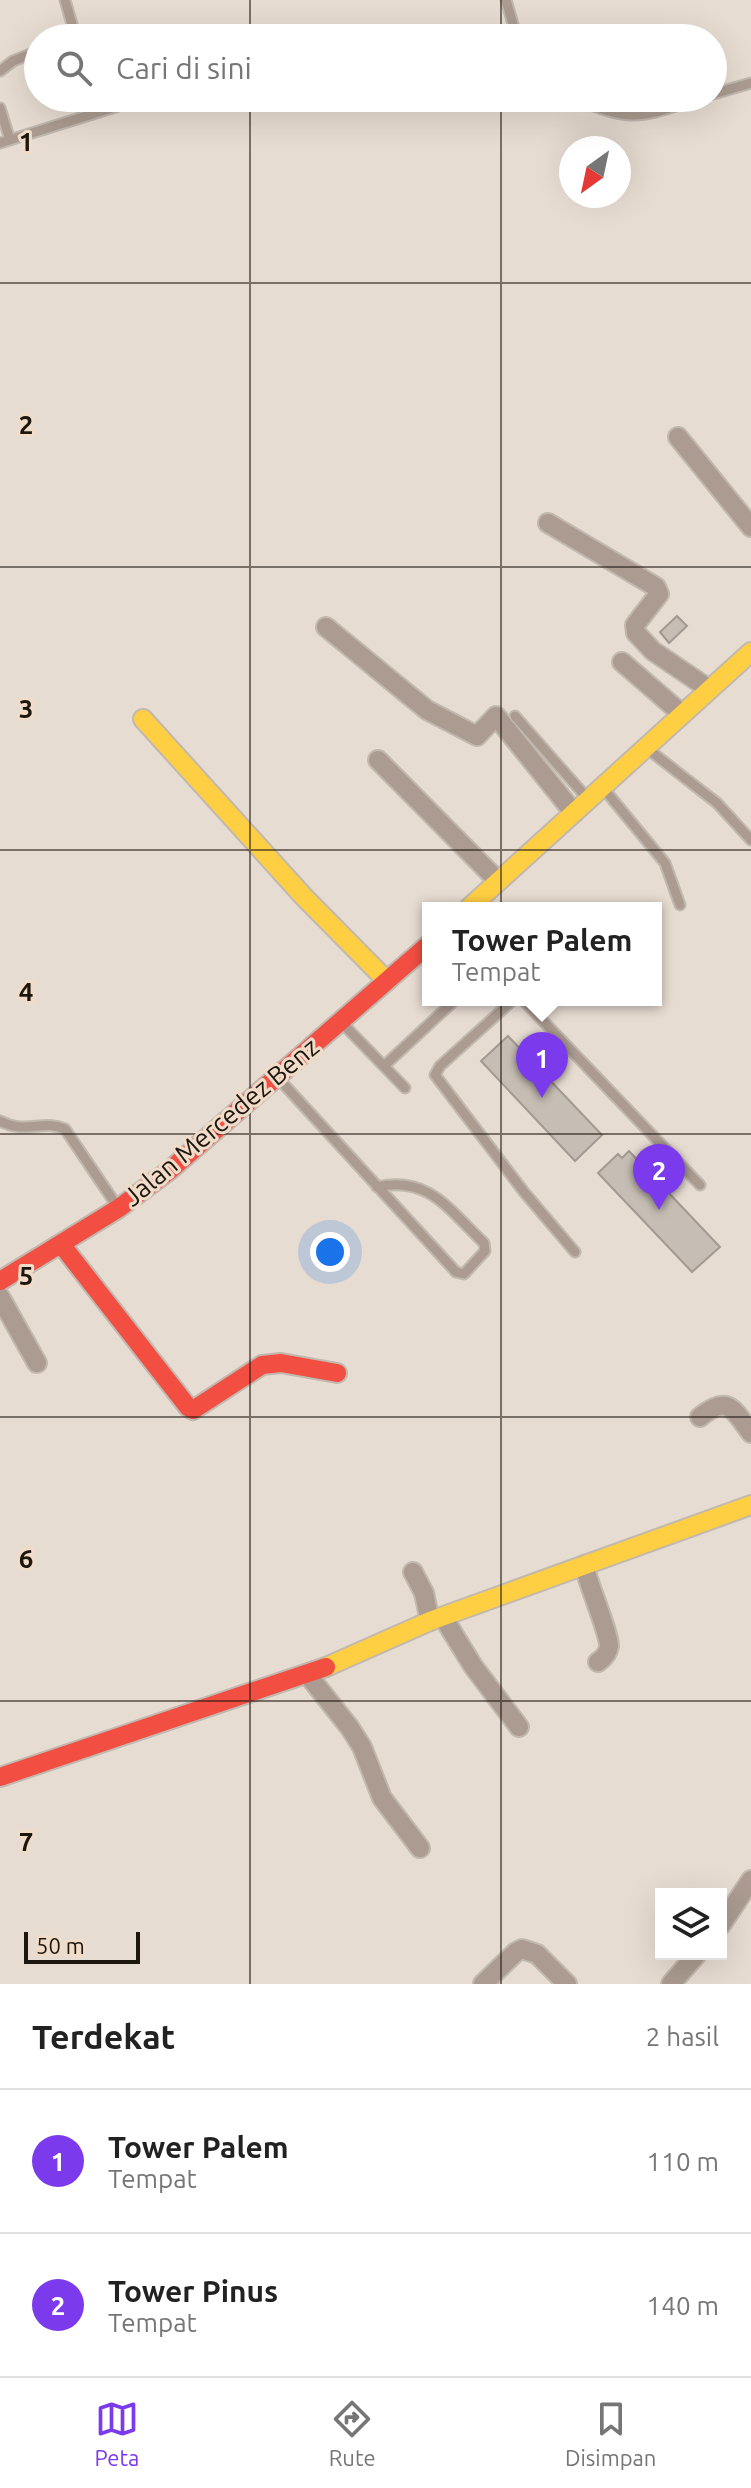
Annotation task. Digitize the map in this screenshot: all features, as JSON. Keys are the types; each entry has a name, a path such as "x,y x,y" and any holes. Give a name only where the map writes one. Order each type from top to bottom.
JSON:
{"street":[{"path":"678,437 751,527"},
{"path":"548,523 659,590 634,629 653,651 709,689"},
{"path":"326,627 427,710 477,736 496,716 589,800"},
{"path":"653,651 629,668 682,714"},
{"path":"475,902 751,652"},
{"path":"143,719 304,897 387,981"},
{"path":"378,760 498,881"},
{"name":"Jalan Mercedez Benz","path":"0,1281 119,1208 170,1170 422,950"},
{"path":"61,1244 193,1410 262,1365 274,1362 320,1374 337,1373"},
{"path":"0,1297 37,1363"},
{"path":"700,1417 715,1405 724,1404 733,1409 751,1433"},
{"path":"0,1777 308,1675 437,1619 751,1505"},
{"path":"584,1565 608,1643 607,1654 598,1662"},
{"path":"413,1572 437,1619 519,1727"},
{"path":"308,1675 356,1738 382,1798 420,1848"},
{"path":"727,1916 751,1880"},
{"path":"483,1984 522,1949 537,1954 567,1984"},
{"path":"671,1984 692,1960"}],"lane":[{"path":"65,0 72,24"},
{"path":"506,0 513,24"},
{"path":"0,71 24,57"},
{"path":"727,90 751,83"},
{"path":"0,108 5,142 95,112"},
{"path":"609,112 631,117 656,112"},
{"path":"515,716 589,800 665,863 680,905"},
{"path":"646,747 717,803 751,840"},
{"path":"384,1066 449,1006"},
{"path":"506,1006 440,1066 435,1075 524,1192 575,1252"},
{"path":"529,1006 700,1185"},
{"path":"341,1022 405,1088"},
{"path":"277,1078 377,1187 456,1272 464,1274 485,1251 484,1243 434,1195 407,1183 377,1187"},
{"path":"0,1121 24,1129 55,1124 65,1129 119,1208"}],"building":[{"path":"677,616 687,626 669,643 660,632"},
{"path":"508,1036 602,1135 575,1161 481,1061"},
{"path":"629,1151 720,1247 692,1272 598,1173 618,1154 622,1158"}],"traffic: slow":[{"path":"476,902 751,652"},
{"path":"143,719 304,897 387,981"},
{"path":"326,1667 430,1621 751,1505"}],"traffic: jam":[{"path":"0,1281 119,1208 170,1170 422,950"},
{"path":"61,1244 193,1410 262,1365 281,1363 337,1373"},
{"path":"0,1777 326,1667"}],"place":[{"name":"Tower Palem","path":"542,1098"},
{"name":"Tower Pinus","path":"659,1210"}]}
